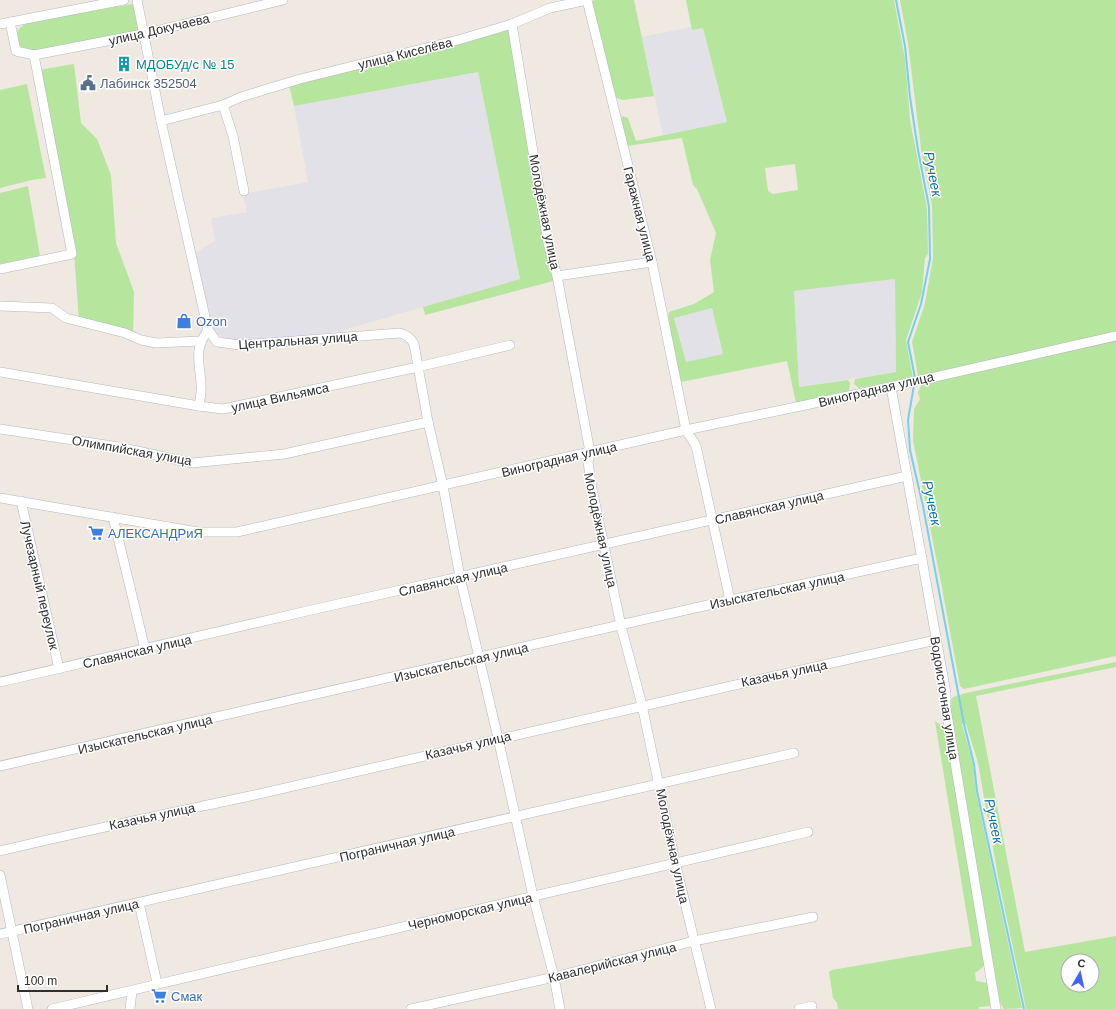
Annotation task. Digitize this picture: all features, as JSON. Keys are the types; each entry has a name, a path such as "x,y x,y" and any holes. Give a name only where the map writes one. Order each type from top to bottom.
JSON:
{"street":[{"path":"0,24 124,0"},
{"path":"137,0 161,122 208,330 200,341 198,362 201,386 199,406"},
{"name":"улица Докучаева","path":"34,55 143,34 283,0"},
{"name":"улица Киселёва","path":"161,122 223,105 241,97 293,81 458,40 512,24 550,8 587,0"},
{"name":"Гаражная улица","path":"587,0 652,262 686,430 696,446 711,520 730,600"},
{"path":"0,269 72,254 34,55 16,51 10,22"},
{"name":"Молодёжная улица","path":"512,24 548,242 558,276 590,452 588,462 591,484 605,544 621,626 642,705 675,862 711,1009"},
{"path":"223,105 233,136 244,191"},
{"path":"558,276 652,262"},
{"path":"0,306 52,308 66,318 125,333 141,340 156,343 200,341"},
{"name":"Центральная улица","path":"208,330 218,342 240,345 400,333 407,335 412,339 428,422 443,486 460,577 480,658 533,896 554,977 560,1009"},
{"name":"Виноградная улица","path":"0,498 198,532 237,532 686,430 891,387 1116,336"},
{"name":"улица Вильямса","path":"0,372 223,409 418,367 510,345"},
{"name":"Водоисточная улица","path":"891,387 936,640 996,1009"},
{"name":"Олимпийская улица","path":"0,428 119,447 192,463 284,454 428,422"},
{"name":"Славянская улица","path":"0,682 907,476"},
{"name":"Лучезарный переулок","path":"21,501 59,669"},
{"path":"114,517 145,649"},
{"name":"Изыскательская улица","path":"0,766 730,600 922,558"},
{"name":"Казачья улица","path":"0,851 100,827 247,796 642,705 936,640"},
{"name":"Пограничная улица","path":"0,934 660,785 794,753"},
{"name":"Черноморская улица","path":"52,1009 132,991 157,983 808,832"},
{"path":"0,875 2,898 12,932 28,1009"},
{"path":"139,903 157,983"},
{"name":"Кавалерийская улица","path":"411,1009 554,977 694,941 813,917"},
{"path":"130,1009 132,991"},
{"path":"799,1009 812,1006"}],"shaded area":[{"path":"691,27 692,30 703,28 727,122 663,136 642,37"},
{"path":"478,72 520,279 340,331 308,336 240,341 227,339 217,334 211,327 192,255 215,241 211,218 247,212 243,194 308,182 294,106"},
{"path":"895,279 896,372 799,387 794,291"},
{"path":"712,308 723,354 686,362 674,317"}],"green space":[{"path":"634,0 654,96 622,100 615,97 592,7 593,1"},
{"path":"686,0 894,0 905,59 910,120 927,208 928,254 925,258 922,292 906,340 913,378 859,388 854,384 855,379 896,372 895,279 794,291 799,387 848,380 850,383 849,391 796,403 787,361 681,382 668,320 669,312 694,304 714,292 710,260 716,233 697,189 693,185 682,138 627,146 621,128 622,116 628,118 636,141 727,122 703,28 692,30","holes":["795,164 798,190 773,194 768,191 765,168","712,308 723,354 686,362 674,318"]},
{"path":"900,0 1116,0 1116,333 918,376 912,342 925,303 933,258 932,206 921,149 908,43"},
{"path":"133,4 140,32 31,51 21,47 16,37 18,30 25,24"},
{"path":"507,29 511,34 557,280 425,315 423,307 520,279 478,72 294,106 289,85"},
{"path":"74,64 81,123 97,139 111,175 116,243 134,292 133,335 79,320 74,253 39,70"},
{"path":"27,84 46,178 0,188 0,90"},
{"path":"28,186 40,256 0,264 0,193"},
{"path":"1116,340 1116,656 964,689 960,686 913,440 914,409 920,399 918,392 922,384"},
{"path":"1116,662 1116,667 976,696 1025,952 1116,936 1116,1009 1026,1009 999,882 978,763 966,724 962,724 973,764 976,792 1022,1008 1004,1009 1000,1003 948,704 953,697"},
{"path":"935,721 947,730 985,964 975,973 976,981 987,983 991,1000 990,1006 979,1007 979,1009 838,1009 837,1003 833,998 829,972 832,970 972,946"}],"waterway":[{"name":"Ручеек","path":"896,0 905,46 910,97 918,150 929,207 930,259 921,304 908,342 915,378"},
{"name":"Ручеек","path":"914,385 908,420 910,450 923,506 964,724 974,764 977,791 1024,1009"}],"place":[{"name":"МДОБУд/с № 15","path":"124,64"},
{"name":"Лабинск 352504","path":"88,83"},
{"name":"Ozon","path":"184,321"},
{"name":"АЛЕКСАНДРиЯ","path":"96,533"},
{"name":"Смак","path":"159,996"}]}
